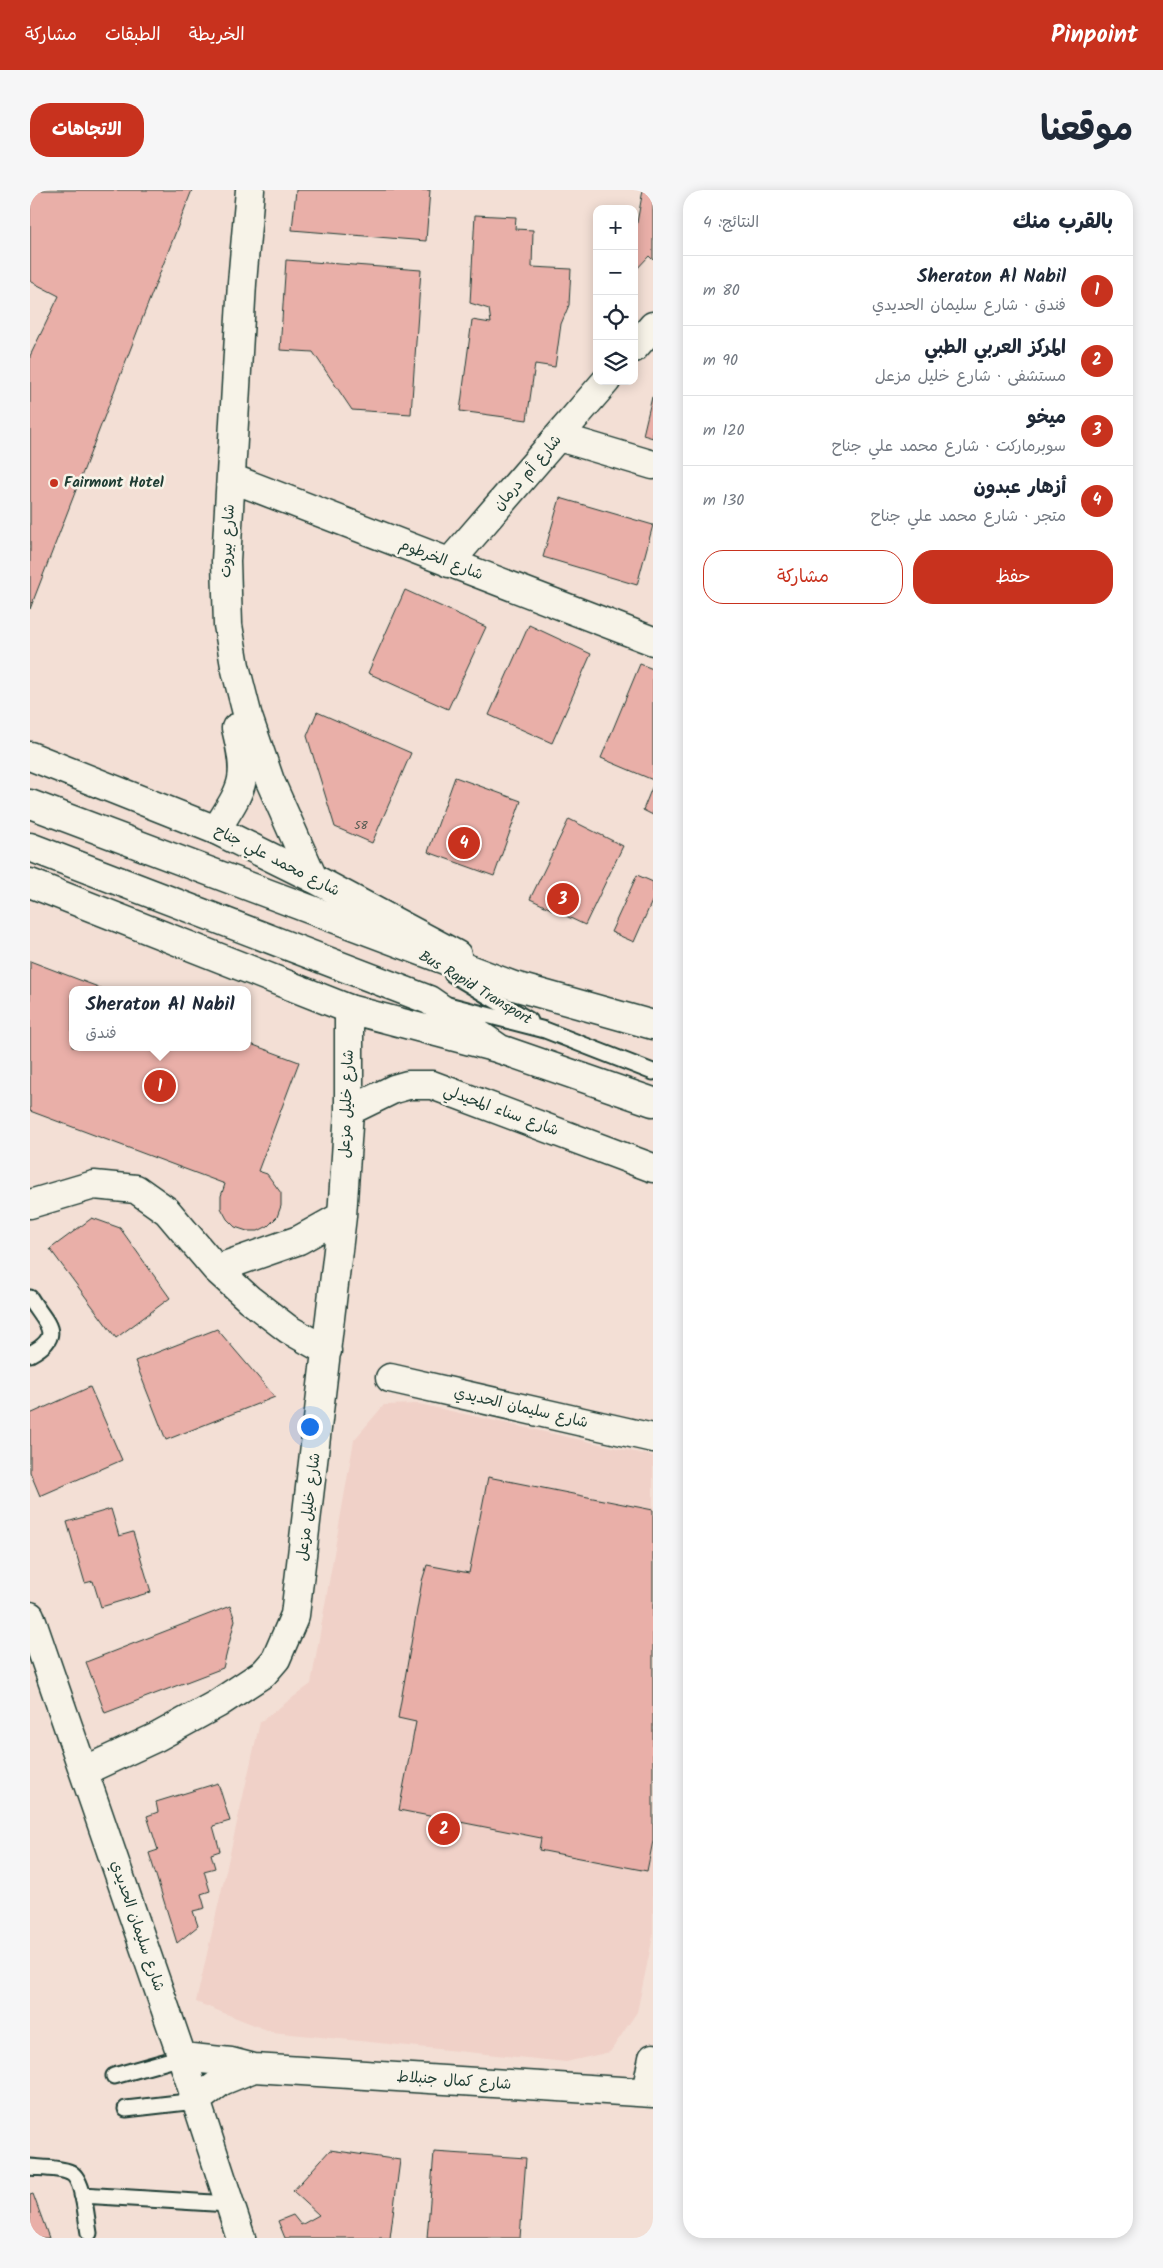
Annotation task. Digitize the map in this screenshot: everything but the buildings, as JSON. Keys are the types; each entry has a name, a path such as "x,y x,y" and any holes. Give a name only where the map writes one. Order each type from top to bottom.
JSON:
{"street":[{"name":"شارع بيروت","path":"216,830 239,794 244,773 244,760 217,651 217,581 231,478 234,281 232,190"},
{"name":"شارع بيروت","path":"250,190 234,281 208,536 235,666 248,717 270,781 313,878"},
{"path":"638,343 653,326"},
{"name":"شارع أم درمان","path":"449,564 603,385"},
{"path":"559,438 653,466"},
{"name":"شارع الخرطوم","path":"231,478 449,564 653,641"},
{"name":"شارع محمد علي جناح","path":"30,756 216,830 313,878 514,986"},
{"name":"شارع محمد علي جناح","path":"30,804 514,986 653,1025"},
{"path":"30,847 429,1000 500,1049"},
{"path":"30,883 349,1009 500,1049 653,1102"},
{"name":"شارع خليل مزعل","path":"84,1772 217,1704 264,1673 276,1658 295,1615 342,1216 349,1111 349,1009"},
{"name":"شارع سناء المحيدلي","path":"349,1111 394,1089 408,1085 432,1085 653,1168"},
{"path":"30,1204 57,1194 94,1185 136,1189 167,1211 216,1269 248,1299 288,1329 327,1351"},
{"path":"216,1269 299,1240 342,1216"},
{"name":"شارع سليمان الحديدي","path":"390,1378 653,1438"},
{"name":"شارع سليمان الحديدي","path":"30,1616 182,2057 241,2238"},
{"name":"شارع كمال جنبلاط","path":"182,2057 231,2062 254,2068 650,2092"},
{"path":"650,2092 653,2058"},
{"name":"شارع كمال جنبلاط","path":"196,2101 222,2080 254,2068"}],"lane":[{"name":"Bus Rapid Transport","path":"405,945 545,1030"},
{"name":"Bus Rapid Transport","path":"429,1000 545,1030 653,1072"},
{"path":"30,1299 50,1330 50,1338 46,1345 30,1354"},
{"path":"114,2076 182,2057"},
{"path":"126,2109 196,2101"},
{"path":"30,2167 68,2171 78,2179 89,2233"},
{"path":"82,2195 230,2204"}],"shaded area":[{"path":"419,1404 653,1456 653,1936 637,2012 610,2052 566,2062 272,2032 196,2002 260,1722 311,1684 354,1440 384,1405"}],"place":[{"name":"Fairmont Hotel","path":"54,483"},
{"name":"أزهار عبدون","path":"464,843"},
{"name":"ميخو","path":"563,899"},
{"name":"Sheraton Al Nabil","path":"160,1086"},
{"name":"المركز العربي الطبي","path":"444,1829"}]}
